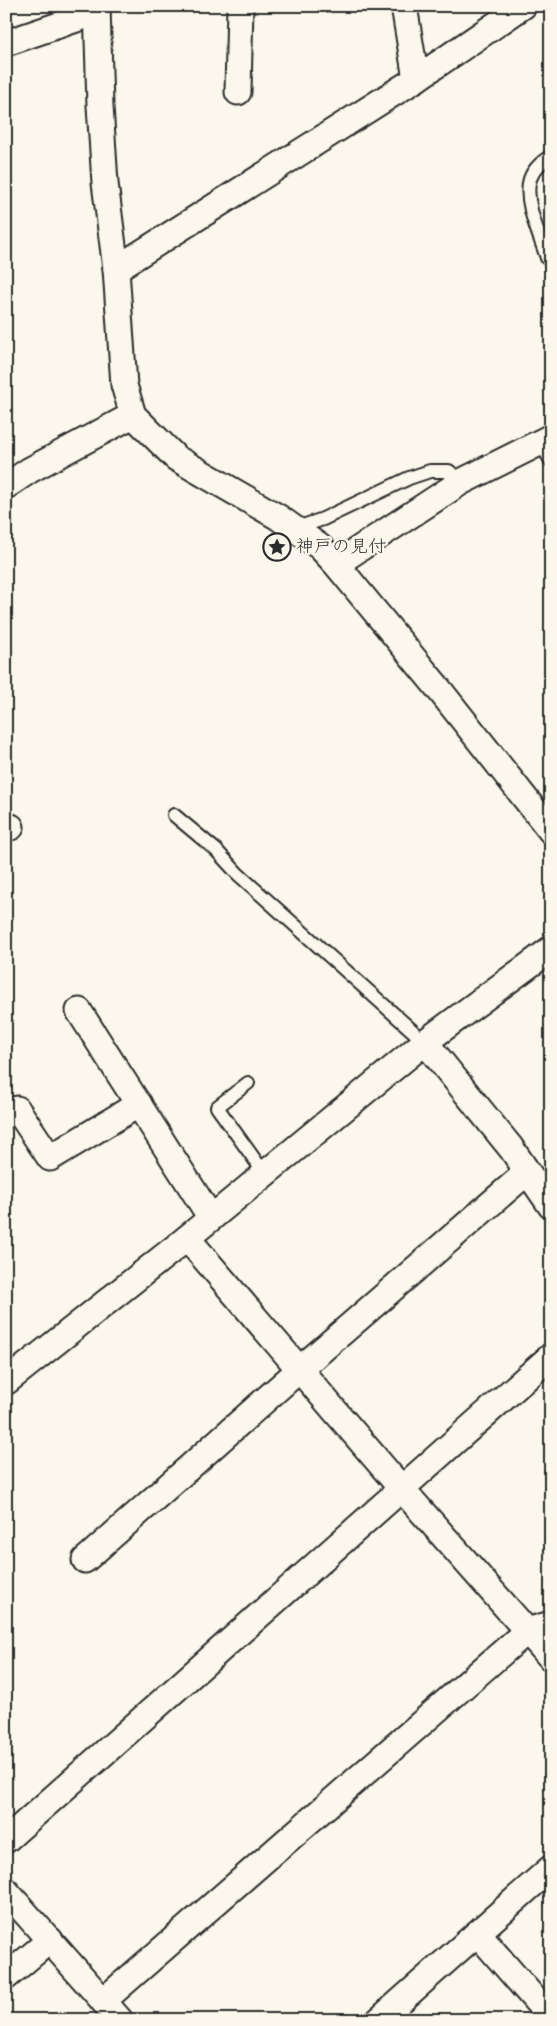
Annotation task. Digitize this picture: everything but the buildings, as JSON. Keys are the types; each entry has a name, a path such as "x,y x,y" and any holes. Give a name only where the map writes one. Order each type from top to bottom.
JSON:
{"street":[{"path":"238,92 240,6"},
{"path":"404,6 416,79"},
{"path":"116,268 416,79 523,6"},
{"path":"6,43 97,9 105,183 116,268 124,385 133,415 176,458 278,517 320,547 434,682 551,831"},
{"path":"6,486 30,470 133,415"},
{"path":"336,564 461,482 547,447"},
{"path":"6,1382 211,1218 425,1042 551,949"},
{"path":"79,1011 211,1218"},
{"path":"425,1042 511,1148 526,1173 551,1206"},
{"path":"6,1115 17,1109 50,1158 138,1104"},
{"path":"85,1560 300,1369 526,1173"},
{"path":"186,1238 401,1488 551,1658"},
{"path":"6,1840 551,1356"},
{"path":"103,2001 527,1631 551,1624"},
{"path":"379,2020 551,1868"},
{"path":"6,1891 120,2020"},
{"path":"478,1934 545,2011 548,2020"},
{"path":"6,1977 50,1940"}],"lane":[{"path":"551,156 537,166 530,179 528,195 547,258 551,262"},
{"path":"294,529 323,519 409,478 430,471 449,471 461,482"},
{"path":"174,815 216,850 238,874 425,1042"},
{"path":"248,1084 217,1107 265,1174"}],"place":[{"name":"神戸の見付","path":"277,547"}]}
